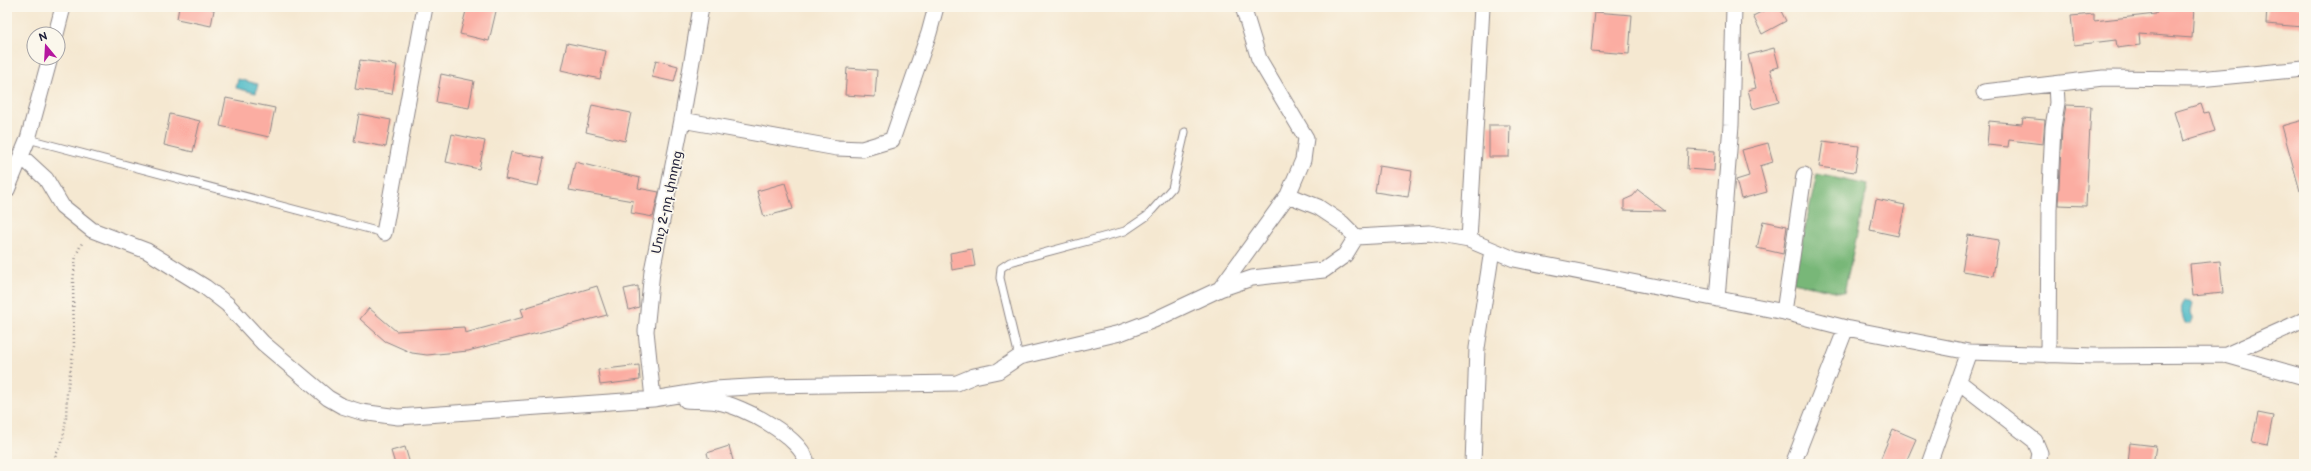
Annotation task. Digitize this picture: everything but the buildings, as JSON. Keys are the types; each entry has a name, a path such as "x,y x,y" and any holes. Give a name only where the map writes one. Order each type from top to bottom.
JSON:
{"street":[{"path":"58,26 63,7"},
{"path":"384,233 425,7"},
{"name":"Մուշ 2-րդ փողոց","path":"653,399 646,330 652,271 682,120 702,7"},
{"path":"682,120 837,148 862,149 892,140 929,33 936,7"},
{"path":"1220,289 1288,195 1303,160 1306,138 1260,59 1244,7"},
{"path":"1469,240 1482,7"},
{"path":"1718,299 1731,125 1734,7"},
{"path":"7,190 14,154 28,139 48,66"},
{"path":"1984,92 2103,78 2199,79 2304,68"},
{"path":"2048,355 2049,209 2052,127 2057,103 2056,84"},
{"path":"14,154 46,179 62,206 90,228 147,251 205,287 227,304 263,343 312,386 342,406 361,412 398,416 653,399 715,389 766,386 957,383 998,371 1019,357 1120,333 1154,320 1220,289 1252,278 1324,270 1345,255 1356,237"},
{"path":"1784,312 1804,175"},
{"path":"1288,195 1318,207 1342,223 1356,237 1429,233 1469,240 1514,259 1784,312 1846,328 1969,352 2048,355 2226,355 2304,377"},
{"path":"1473,464 1477,348 1492,250"},
{"path":"2226,355 2304,320"},
{"path":"1792,464 1846,328"},
{"path":"1929,464 1969,352"},
{"path":"1959,382 2035,441 2040,453 2038,464"},
{"path":"653,399 718,402 749,413 764,420 793,442 806,456 807,464"}],"lane":[{"path":"1019,357 1000,278 1001,268 1010,262 1125,231 1147,216 1172,188 1185,132"},
{"path":"28,139 384,233"}],"path":[{"path":"52,464 63,439 66,418 67,393 74,346 73,282 76,254 90,228"}],"green space":[{"path":"1817,174 1868,185 1844,293 1793,282"}],"water":[{"path":"238,79 258,84 256,93 236,88"},
{"path":"2185,301 2190,301 2192,303 2190,313 2193,319 2191,323 2185,323 2182,314 2182,306"}]}
